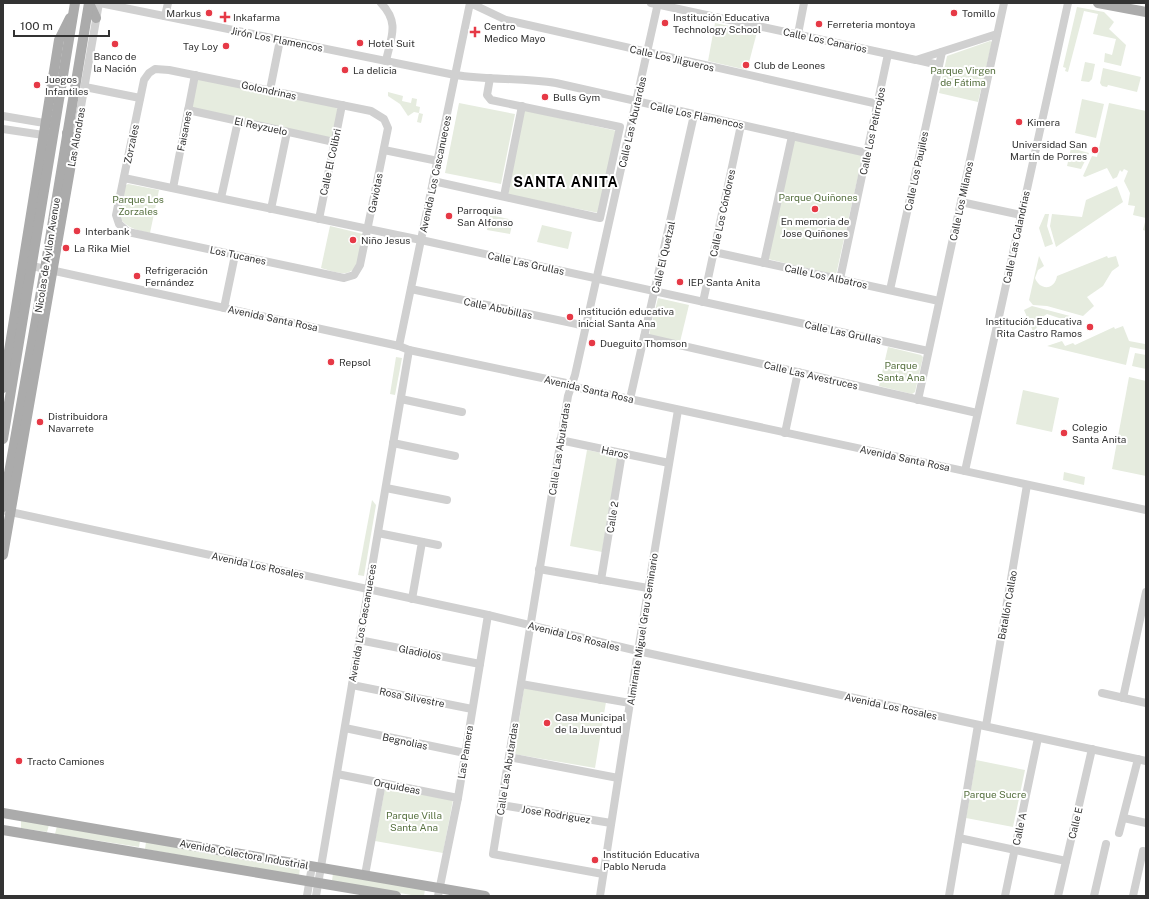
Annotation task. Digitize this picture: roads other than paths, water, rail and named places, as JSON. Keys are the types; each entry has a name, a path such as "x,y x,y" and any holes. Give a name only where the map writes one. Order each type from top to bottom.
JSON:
{"main road":[{"path":"89,3 96,18"},
{"name":"Nicolas de Ayllon Avenue","path":"5,509 15,482 49,270 67,133 89,3"},
{"path":"1098,3 1146,12"},
{"name":"Nicolas de Ayllon Avenue","path":"3,439 8,369 50,124 59,40 74,7"},
{"path":"67,133 75,141"},
{"name":"Nicolas de Ayllon Avenue","path":"3,388 32,266 48,136"},
{"name":"Las Alondras","path":"49,270 75,141"},
{"name":"Nicolas de Ayllon Avenue","path":"3,555 5,509 11,462 49,270"},
{"path":"11,462 15,482"},
{"name":"Avenida Colectora Industrial","path":"3,813 365,875 439,892 485,896"},
{"path":"53,839 56,822"},
{"name":"Avenida Colectora Industrial","path":"3,830 396,896"},
{"path":"142,854 146,837"}],"street":[{"name":"Las Alondras","path":"75,141 99,3"},
{"name":"Jirón Los Flamencos","path":"99,3 110,4 455,75"},
{"path":"165,16 168,3"},
{"path":"381,3 390,14 393,22 386,61"},
{"name":"Calle Los Jilgueros","path":"470,3 506,20 878,104"},
{"name":"Avenida Los Cascanueces","path":"400,346 470,3"},
{"name":"Calle Las Abutardas","path":"603,874 493,854 568,396 586,326 648,53 656,3"},
{"name":"Calle Los Canarios","path":"656,3 916,60 997,34"},
{"path":"798,34 804,3"},
{"name":"Calle Los Milanos","path":"918,400 1004,3"},
{"name":"Calle Las Calandrias","path":"965,471 1068,3"},
{"path":"270,90 280,40"},
{"name":"Calle Los Paujiles","path":"890,290 942,52"},
{"name":"Calle Los Petirrojos","path":"840,279 888,54"},
{"path":"916,60 939,65"},
{"name":"Golondrinas","path":"155,69 163,69 270,90 371,111 382,116"},
{"name":"Zorzales","path":"119,224 116,215 144,80 149,73 155,69"},
{"name":"Faisanes","path":"173,188 195,75"},
{"name":"Calle Los Flamencos","path":"455,75 530,79 556,83 694,115 867,152"},
{"path":"433,181 600,218 620,127 488,98 490,78"},
{"path":"85,87 140,98"},
{"name":"Calle El Colibri","path":"318,219 342,105"},
{"path":"504,196 522,106"},
{"name":"El Reyzuelo","path":"188,110 334,142"},
{"name":"Calle El Quetzal","path":"630,400 694,115"},
{"path":"3,116 50,124"},
{"name":"Gaviotas","path":"357,272 368,229 384,150 388,125 382,116"},
{"path":"23,132 30,124 30,120"},
{"path":"221,198 238,121"},
{"name":"Calle Los Cóndores","path":"703,302 741,125"},
{"path":"3,129 48,136"},
{"path":"271,209 287,132"},
{"path":"764,262 792,136"},
{"path":"384,150 438,161"},
{"name":"Calle Las Grullas","path":"124,178 421,240 928,351"},
{"path":"961,202 1021,215"},
{"name":"Los Tucanes","path":"119,224 128,232 344,278 351,277 357,272"},
{"name":"Calle Los Albatros","path":"714,252 939,301"},
{"path":"224,308 235,255"},
{"name":"Avenida Santa Rosa","path":"32,266 400,346 409,350 571,385 630,400 1146,510"},
{"name":"Calle Abubillas","path":"411,289 586,326"},
{"name":"Calle Las Avestruces","path":"644,337 978,413"},
{"name":"Avenida Los Cascanueces","path":"316,896 314,882 316,867 337,774 409,350"},
{"path":"786,433 798,372"},
{"path":"401,399 462,412"},
{"name":"Almirante Miguel Grau Seminario","path":"600,896 648,588 678,410"},
{"name":"Haros","path":"560,440 670,463"},
{"path":"393,443 455,456"},
{"name":"Calle 2","path":"601,580 622,453"},
{"name":"Batallón Callao","path":"949,896 1027,485"},
{"path":"386,488 447,500"},
{"name":"Avenida Los Rosales","path":"5,509 488,615 638,651 1142,760"},
{"path":"378,533 438,545"},
{"path":"412,599 422,542"},
{"path":"539,569 648,588"},
{"path":"1123,698 1146,592"},
{"name":"Las Pamera","path":"439,892 458,798 488,615"},
{"name":"Gladiolos","path":"360,640 480,664"},
{"path":"521,684 630,703"},
{"name":"Rosa Silvestre","path":"352,685 472,709"},
{"path":"1102,693 1146,703"},
{"name":"Begnolias","path":"345,728 465,753"},
{"name":"Calle A","path":"1005,896 1038,738"},
{"name":"Calle E","path":"1058,896 1092,749"},
{"path":"508,757 618,778"},
{"path":"1119,833 1142,760"},
{"name":"Orquideas","path":"337,774 458,798"},
{"path":"365,875 382,783"},
{"name":"Jose Rodriguez","path":"501,805 611,823"},
{"path":"1124,818 1146,823"},
{"path":"959,838 1066,861"},
{"path":"1094,896 1106,844"},
{"path":"1133,896 1143,851"},
{"name":"Avenida Los Cascanueces","path":"307,896 314,882"}],"place":[{"name":"Markus","path":"209,13"},
{"name":"Tomillo","path":"954,13"},
{"name":"Inkafarma","path":"225,17"},
{"name":"Institución Educativa Technology School","path":"665,23"},
{"name":"Ferreteria montoya","path":"819,24"},
{"name":"Centro Medico Mayo","path":"475,32"},
{"name":"Hotel Suit","path":"360,43"},
{"name":"Banco de la Nación","path":"115,44"},
{"name":"Tay Loy","path":"226,46"},
{"name":"Club de Leones","path":"746,65"},
{"name":"La delicia","path":"345,70"},
{"name":"Juegos Infantiles","path":"37,85"},
{"name":"Bulls Gym","path":"545,97"},
{"name":"Kimera","path":"1019,122"},
{"name":"Universidad San Martín de Porres","path":"1095,150"},
{"name":"En memoria de Jose Quiñones","path":"815,209"},
{"name":"Parroquia San Alfonso","path":"449,216"},
{"name":"Interbank","path":"77,231"},
{"name":"Niño Jesus","path":"353,240"},
{"name":"La Rika Miel","path":"66,248"},
{"name":"Refrigeración Fernández","path":"137,276"},
{"name":"IEP Santa Anita","path":"680,282"},
{"name":"Institución educativa inicial Santa Ana","path":"570,317"},
{"name":"Institución Educativa Rita Castro Ramos","path":"1090,327"},
{"name":"Dueguito Thomson","path":"592,343"},
{"name":"Repsol","path":"331,362"},
{"name":"Distribuidora Navarrete","path":"40,422"},
{"name":"Colegio Santa Anita","path":"1064,433"},
{"name":"Casa Municipal de la Juventud","path":"547,723"},
{"name":"Tracto Camiones","path":"19,761"},
{"name":"Institución Educativa Pablo Neruda","path":"595,860"}],"district":[{"name":"SANTA ANITA","path":"566,182"}],"park label":[{"name":"Parque Virgen de Fátima","path":"963,76"},
{"name":"Parque Quiñones","path":"818,197"},
{"name":"Parque Los Zorzales","path":"138,204"},
{"name":"Parque Santa Ana","path":"901,370"},
{"name":"Parque Sucre","path":"995,794"},
{"name":"Parque Villa Santa Ana","path":"414,820"}]}
